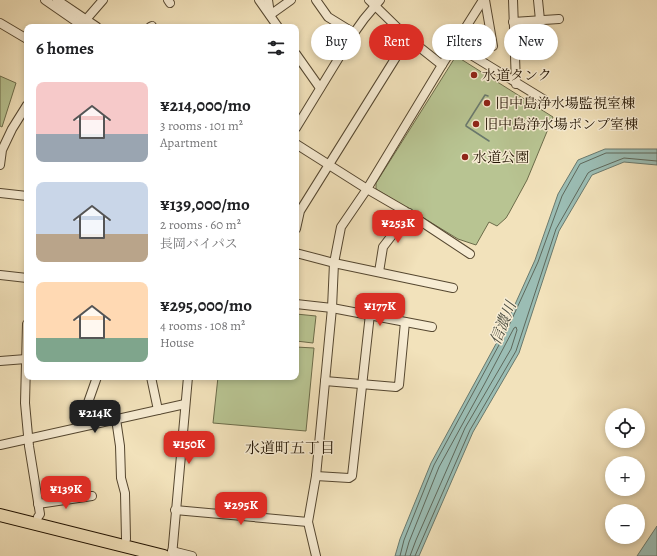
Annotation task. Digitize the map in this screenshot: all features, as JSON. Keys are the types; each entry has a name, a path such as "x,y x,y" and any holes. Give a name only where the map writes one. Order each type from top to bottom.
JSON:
{"highway":[{"path":"0,515 100,544 130,556"},
{"path":"0,524 100,544 169,554"}],"street":[{"path":"44,0 81,24"},
{"path":"84,24 103,0"},
{"path":"258,0 276,24"},
{"path":"268,0 270,15"},
{"path":"270,15 291,0"},
{"path":"316,0 328,17 339,24"},
{"path":"468,24 484,0"},
{"path":"484,0 489,24"},
{"path":"512,0 516,84"},
{"path":"538,0 540,20"},
{"path":"61,1 82,24"},
{"path":"360,24 375,2 395,24"},
{"path":"514,22 559,19"},
{"path":"0,23 24,37"},
{"path":"424,51 442,65"},
{"path":"299,123 337,60"},
{"path":"299,216 300,211 394,60"},
{"path":"316,556 308,522 316,476 332,308 334,263 341,227 367,190 445,60"},
{"path":"478,60 543,99"},
{"path":"299,65 320,88"},
{"path":"0,165 1,150 24,110"},
{"path":"299,146 367,190 409,213 470,254"},
{"path":"0,193 24,196"},
{"path":"379,272 383,247 409,213"},
{"path":"299,254 334,263 453,288"},
{"path":"0,275 24,278"},
{"path":"299,304 370,314 432,327"},
{"path":"316,476 349,478 352,476 370,314"},
{"path":"325,381 396,387 399,385 405,322"},
{"path":"0,361 24,359"},
{"path":"26,380 25,403 28,439 40,514 38,517"},
{"path":"87,425 85,412 96,380"},
{"path":"152,380 158,410"},
{"path":"188,380 175,510 169,554 192,556"},
{"path":"0,445 185,404"},
{"path":"116,419 120,446 121,478 126,502 126,539"},
{"path":"38,504 92,496"},
{"path":"175,510 308,522"}],"green space":[{"name":"水道公園","path":"453,60 462,60 553,117 527,180 506,218 497,226 489,222 476,245 458,239 376,189 376,183"},
{"path":"0,76 16,83 2,127 0,126"},
{"path":"299,314 316,316 313,343 299,341"},
{"path":"299,347 314,348 306,431 213,423 218,380 299,380"}],"water":[{"path":"605,149 657,149 657,165 624,162 592,175 559,231 519,353 473,432 419,556 395,556 400,539 431,463 503,331 535,260 558,194 578,160"},
{"path":"657,526 657,556 637,556"}],"waterway":[{"path":"488,96 485,95 466,126 489,141"}],"place":[{"name":"水道タンク","path":"474,75"},
{"name":"旧中島浄水場監視室棟","path":"487,103"},
{"name":"旧中島浄水場ポンプ室棟","path":"476,124"},
{"name":"水道公園","path":"465,157"}],"district":[{"name":"水道町五丁目","path":"290,448"}],"water label":[{"name":"信濃川","path":"503,323"}]}
